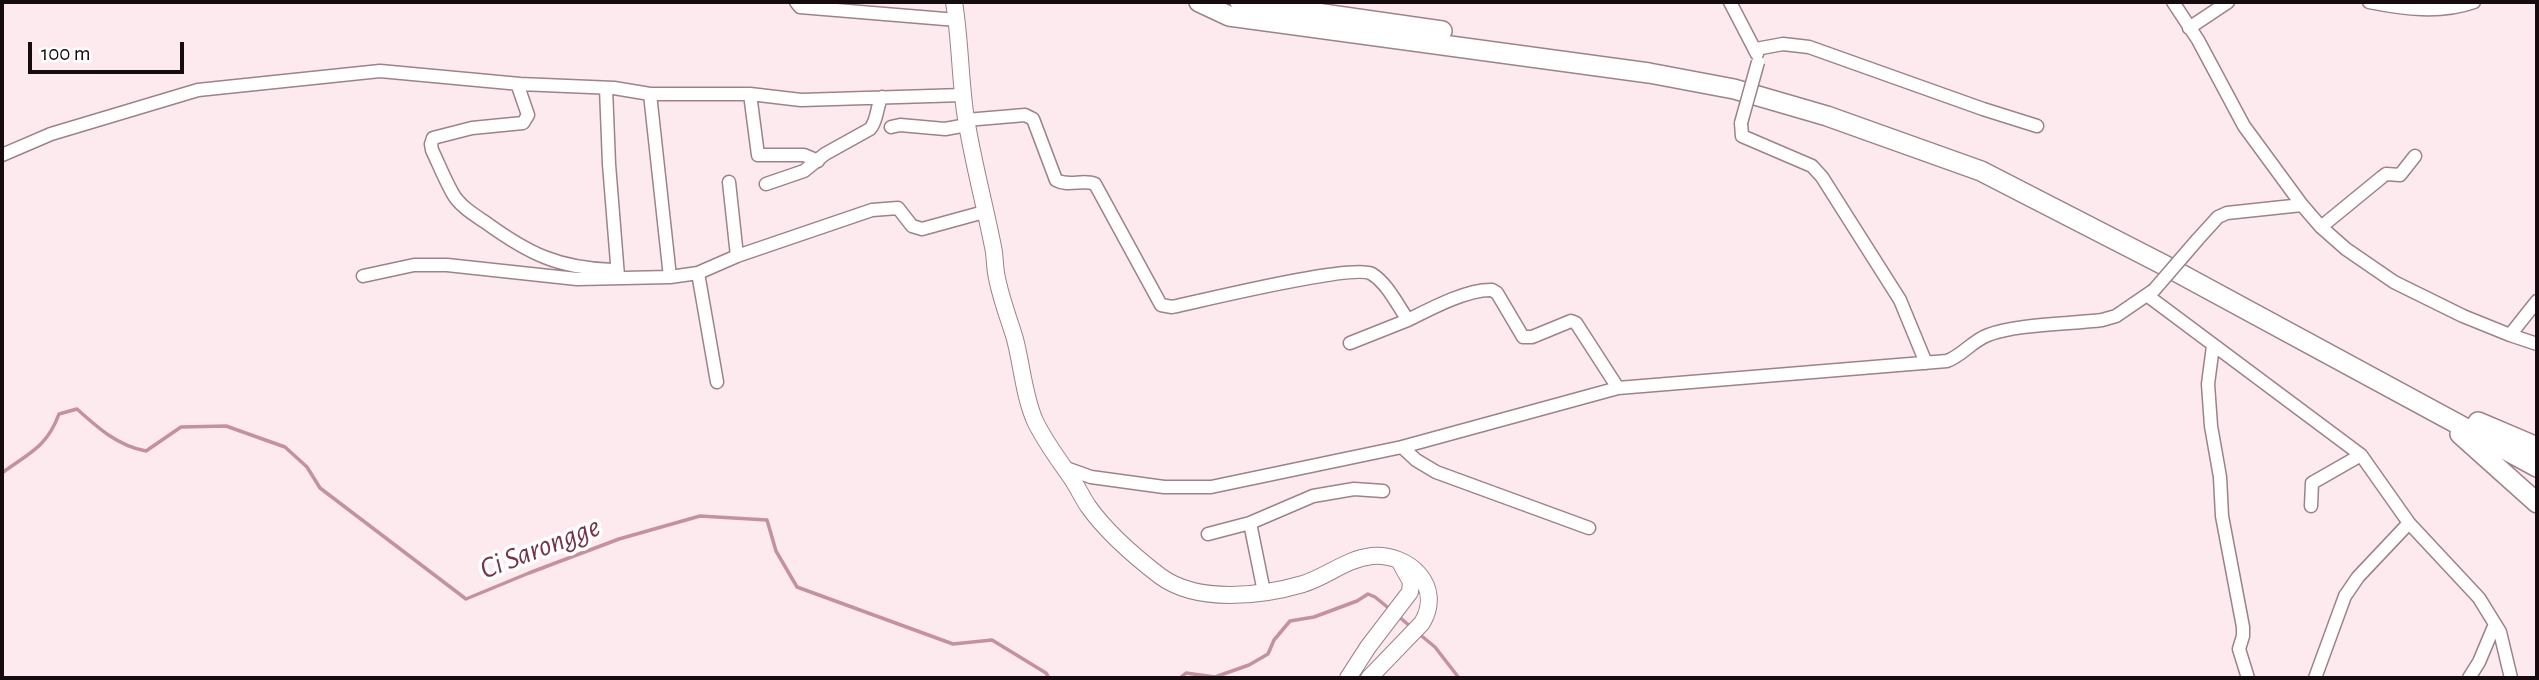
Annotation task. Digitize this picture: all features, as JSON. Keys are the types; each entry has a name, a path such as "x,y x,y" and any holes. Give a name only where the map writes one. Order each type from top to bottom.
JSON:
{"highway":[{"path":"1199,2 1229,16 1661,75 1734,89 1827,116 1981,171 2537,458"},
{"path":"1240,2 1651,61 1811,98 1973,157 2169,256 2537,467"},
{"path":"2444,412 2537,447"},
{"path":"2444,412 2537,503"}],"main road":[{"path":"954,2 967,122 997,277 1031,408 1043,437 1088,506 1105,526 1162,577 1175,584 1207,593 1235,596 1304,583 1358,559 1373,556 1396,557 1409,564 1426,585 1429,604 1427,614 1369,678"},
{"path":"1348,678 1410,592 1411,582 1396,557"}],"street":[{"path":"796,2 800,7 957,20"},
{"path":"1730,2 1757,55 1740,134 1812,166 1822,177 1900,300 1926,363"},
{"path":"2173,2 2244,126 2301,205 2321,227 2346,249 2394,282 2463,316 2537,344"},
{"path":"2189,28 2228,2"},
{"path":"2369,2 2443,10 2474,2"},
{"path":"1757,55 1783,44 1809,47 2007,117 2038,125"},
{"path":"2,155 51,134 198,90 380,71 520,84 606,88 650,94 750,94 801,100 963,95"},
{"path":"520,84 519,89 528,115 523,123 438,135 431,141 432,150 453,194 471,213 522,248 548,259 618,274 670,277 698,273 737,256 872,210 898,208 912,226 922,229 984,212"},
{"path":"606,88 618,274"},
{"path":"650,94 670,277"},
{"path":"750,94 758,155 804,155 818,161"},
{"path":"766,184 804,170 825,154 870,129 875,123 877,105 882,97"},
{"path":"891,127 900,125 945,129 967,122 1025,115 1033,119 1056,180 1063,183 1088,181 1095,184 1161,305 1165,307 1284,281 1365,271 1379,280 1408,320"},
{"path":"2321,227 2386,174 2400,175 2415,156"},
{"path":"729,182 737,256"},
{"path":"1063,467 1091,477 1164,487 1212,487 1402,447 1618,388 1926,363 1953,358 1979,338 1997,331 2102,320 2116,316 2151,293 2218,217 2301,205"},
{"path":"363,276 414,265 447,265 577,279 618,274"},
{"path":"577,279 592,269"},
{"path":"698,273 717,382"},
{"path":"1350,343 1429,309 1492,290 1497,293 1524,337 1532,337 1573,321 1618,388"},
{"path":"2151,293 2213,346 2361,455 2409,523 2479,598 2496,624 2505,647 2511,678"},
{"path":"2510,335 2537,301"},
{"path":"2213,346 2207,384 2211,426 2220,477 2222,516 2243,627 2239,651 2248,678"},
{"path":"1402,447 1416,460 1436,472 1588,528"},
{"path":"2311,506 2312,482 2361,455"},
{"path":"1208,534 1250,523 1295,502 1332,492 1354,489 1383,491"},
{"path":"1250,523 1264,592"},
{"path":"2315,678 2345,596 2409,523"},
{"path":"2469,678 2496,624"}],"waterway":[{"name":"Ci Sarongge","path":"2,473 43,442 59,414 77,409 117,441 146,451 181,427 226,426 285,447 307,467 320,488 466,599 619,539 700,516 767,520 776,551 797,587 953,644 992,640 1046,673 1049,678"},
{"name":"Ci Sarongge","path":"1180,678 1186,673 1215,677 1249,665 1268,654 1274,640 1290,621 1314,617 1357,601 1368,594 1391,610"},
{"name":"Ci Sarongge","path":"1397,615 1412,628"},
{"name":"Ci Sarongge","path":"1418,633 1435,647 1459,678"}]}
